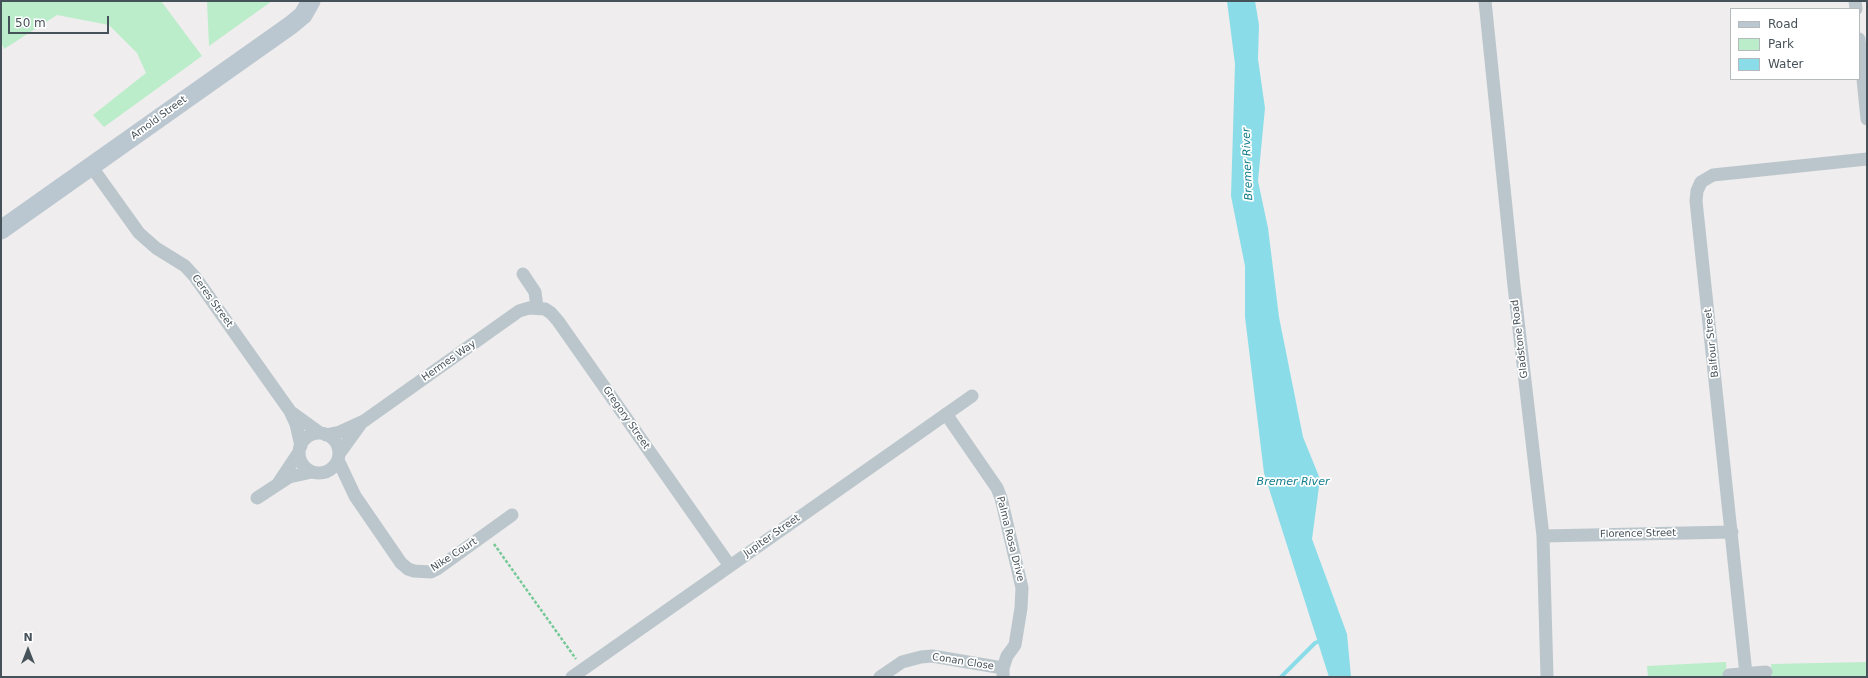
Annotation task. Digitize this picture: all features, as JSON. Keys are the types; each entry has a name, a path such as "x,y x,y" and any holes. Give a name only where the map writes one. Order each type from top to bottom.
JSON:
{"main road":[{"name":"Arnold Street","path":"1,230 291,25 303,15 311,1"}],"street":[{"name":"Gladstone Road","path":"1485,1 1543,536 1547,677"},
{"path":"1860,49 1867,118"},
{"name":"Balfour Street","path":"1746,674 1696,202 1698,186 1704,180 1718,174 1867,159"},
{"name":"Ceres Street","path":"91,166 139,233 156,248 185,266 195,277 290,411 296,424 300,449"},
{"path":"523,274 535,292 537,307"},
{"name":"Hermes Way","path":"338,457 355,430 364,421 519,311 537,307"},
{"name":"Gregory Street","path":"537,307 551,313 558,321 730,566"},
{"name":"Jupiter Street","path":"572,677 972,396"},
{"name":"Ceres Street","path":"290,411 323,434"},
{"name":"Palma Rosa Drive","path":"946,414 997,488 1001,498 1022,588 1021,608 1015,645 1007,656 1003,673"},
{"name":"Hermes Way","path":"323,434 340,432 364,421"},
{"path":"257,498 289,477 318,472 335,466 338,457 336,443 323,434 308,436 278,483"},
{"path":"300,449 302,464 318,472"},
{"name":"Nike Court","path":"338,457 355,496 401,563 408,569 414,571 431,572 437,569 512,515"},
{"name":"Nike Court","path":"318,472 334,478 355,496"},
{"name":"Florence Street","path":"1543,536 1732,532"},
{"name":"Conan Close","path":"880,677 902,662 921,656 932,656 1003,673"},
{"path":"1729,675 1766,672"}],"path":[{"path":"487,534 584,669"}],"green space":[{"path":"1,1 161,1 202,56 104,127 93,115 146,73 137,53 109,25 57,15 4,49 1,42"},
{"path":"207,1 272,1 209,46"},
{"path":"1726,662 1727,677 1648,677 1647,666"},
{"path":"1867,662 1867,677 1772,677 1771,664"}],"water":[{"name":"Bremer River","path":"1227,1 1255,1 1259,25 1258,59 1265,108 1258,181 1268,228 1279,317 1303,437 1320,479 1312,539 1347,634 1351,677 1329,677 1264,473 1245,317 1245,266 1231,196 1235,64"}],"waterway":[{"path":"1281,677 1315,643 1322,640"}]}
